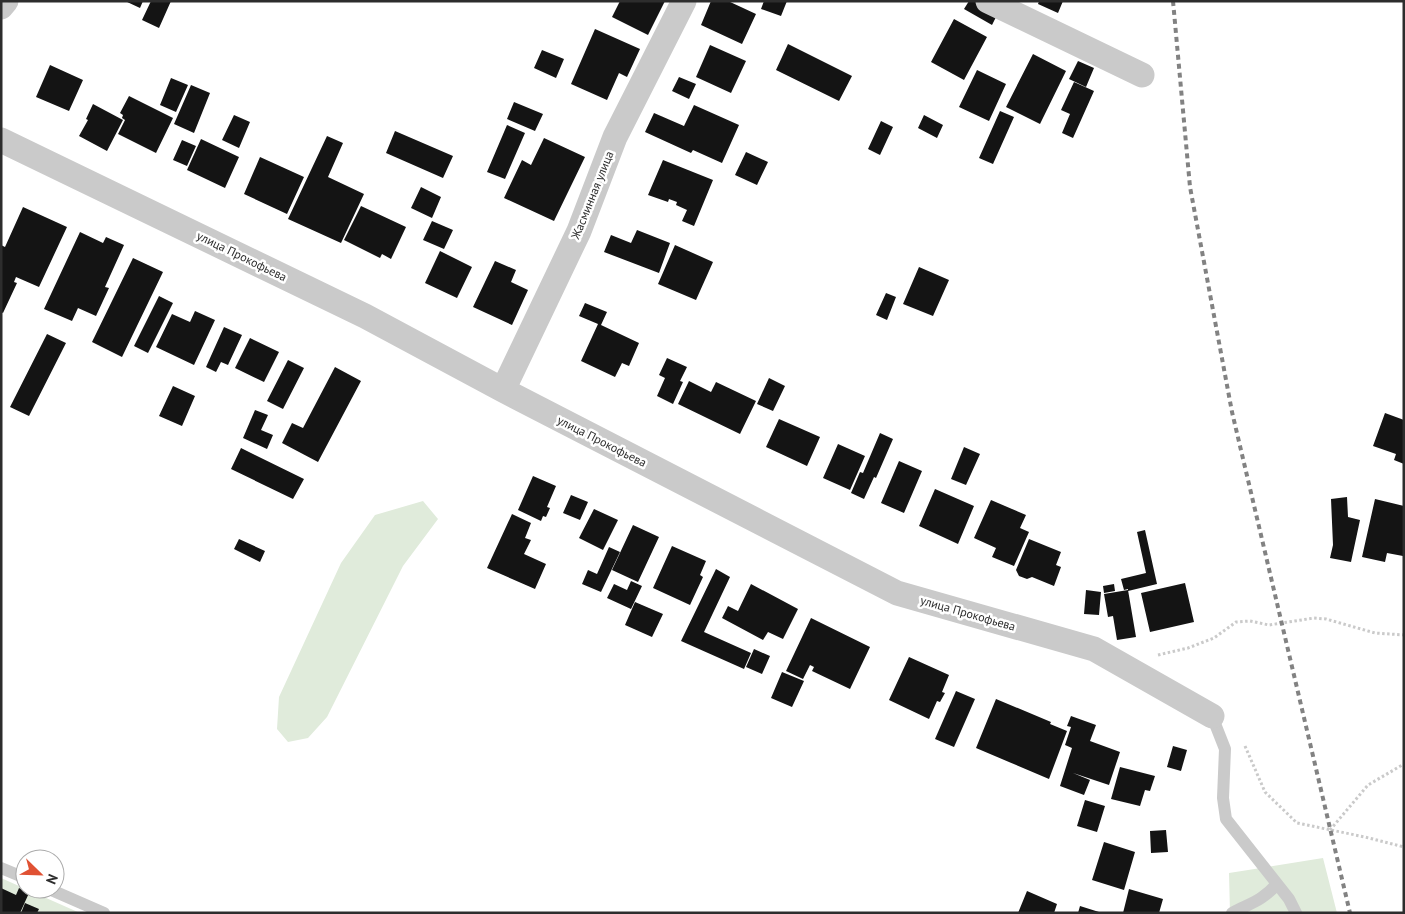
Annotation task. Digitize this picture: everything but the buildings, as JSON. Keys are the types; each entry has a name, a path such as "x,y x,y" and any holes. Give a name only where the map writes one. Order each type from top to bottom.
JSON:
{"street":[{"path":"1,7 6,1"},
{"name":"Жасминная улица","path":"503,390 579,231 615,137 684,1"},
{"path":"988,1 1142,74"},
{"name":"улица Прокофьева","path":"1,140 365,316 503,390 897,593 1094,648 1212,716"}],"lane":[{"path":"1212,716 1225,749 1223,798 1226,819 1289,899 1296,913"},
{"path":"1,868 15,874"},
{"path":"1232,913 1255,904 1270,892 1276,884"},
{"path":"65,896 104,913"}],"path":[{"path":"1154,656 1188,648 1214,638 1236,622 1250,621 1269,625 1314,618 1326,619 1375,633 1404,636"},
{"path":"1330,830 1368,785 1404,764"},
{"path":"1265,792 1297,822 1404,847"}],"green space":[{"path":"423,501 438,519 403,566 327,717 308,738 288,742 277,729 279,697 341,563 375,515"},
{"path":"1323,858 1337,913 1230,913 1229,873"},
{"path":"1,878 15,884 15,899 48,899 80,913 1,913"}],"railway":[{"path":"1173,1 1190,187 1232,412 1350,913"}]}
